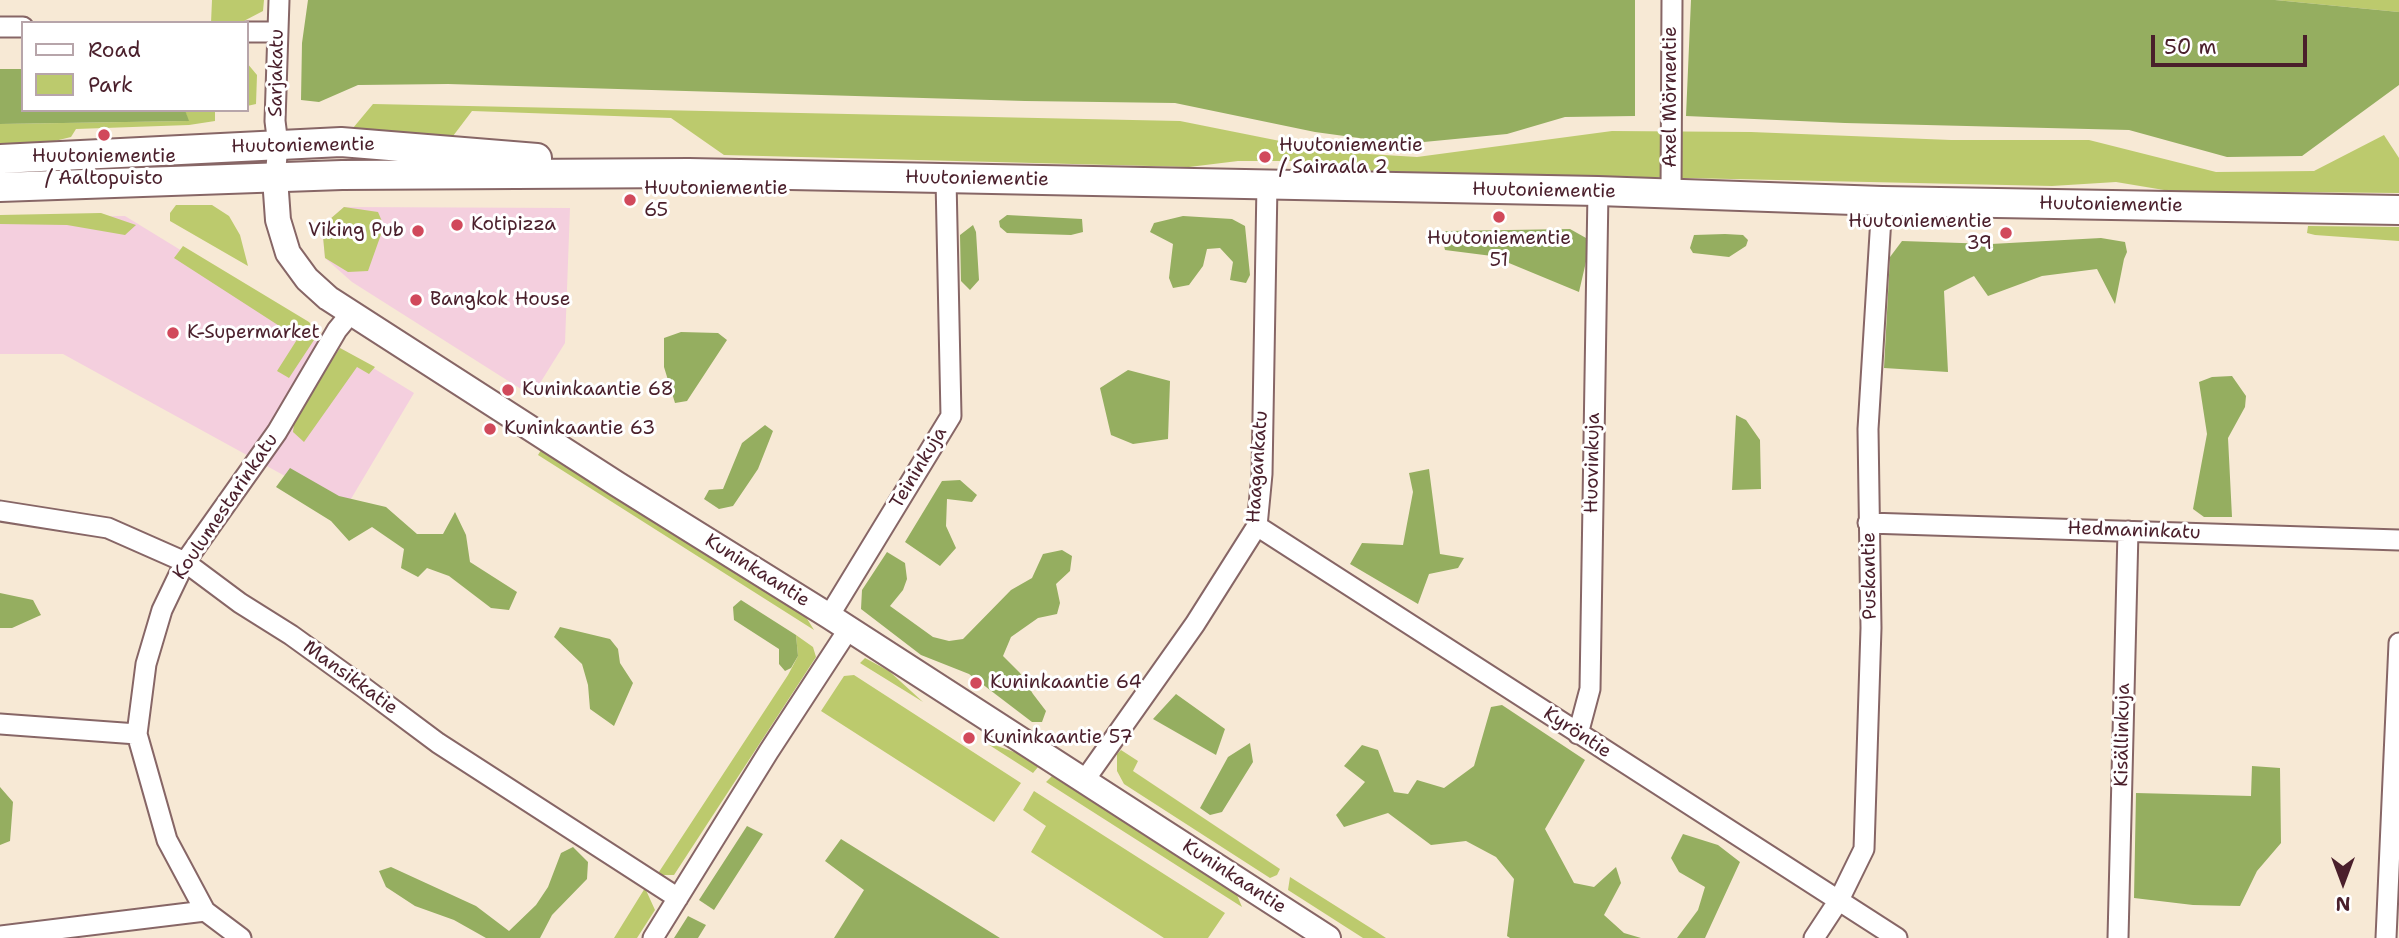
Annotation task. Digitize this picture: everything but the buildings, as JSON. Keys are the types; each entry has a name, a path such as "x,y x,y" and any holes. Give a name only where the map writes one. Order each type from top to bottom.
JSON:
{"main road":[{"name":"Huutoniementie","path":"0,159 341,142 469,151 689,173"},
{"name":"Huutoniementie","path":"0,187 355,175 689,173 1598,191 1882,201 2399,210"}],"street":[{"name":"Sarjakatu","path":"278,145 275,121 279,0"},
{"name":"Axel Mörnentie","path":"1671,195 1672,0"},
{"path":"0,27 21,27"},
{"path":"248,33 278,33"},
{"name":"Kuninkaantie","path":"278,145 275,178 278,220 288,253 307,279 328,298 1328,938"},
{"name":"Teininkuja","path":"653,938 839,623 951,416 946,179"},
{"name":"Haagankatu","path":"1084,781 1195,624 1257,526 1262,474 1267,184"},
{"name":"Huovinkuja","path":"1578,734 1590,689 1598,191"},
{"name":"Puskantie","path":"1814,938 1839,900 1864,849 1871,628 1868,429 1882,201"},
{"name":"Koulumestarinkatu","path":"241,938 205,911 167,840 137,734 146,664 162,610 186,562 276,432 337,330 351,313"},
{"name":"Mansikkatie","path":"0,511 108,528 186,562 240,603 357,682 438,743 678,898"},
{"name":"Hedmaninkatu","path":"1868,523 2399,540"},
{"name":"Kyröntie","path":"1257,526 1897,938"},
{"name":"Kisällinkuja","path":"2118,938 2128,531"},
{"path":"2386,938 2399,643"},
{"path":"0,724 137,734"},
{"path":"0,936 205,911"}],"shaded area":[{"path":"344,207 570,208 565,343 532,396 352,282 325,258 322,226"},
{"path":"125,216 414,393 345,509 63,354 0,354 0,217"}],"green space":[{"path":"212,0 264,0 263,11 244,21 211,21"},
{"path":"308,0 1635,0 1635,116 1565,117 1507,134 1403,144 1315,132 1175,103 448,84 358,85 319,102 301,100 302,43"},
{"path":"1691,0 2275,0 2399,12 2399,85 2302,156 2227,157 2129,130 1686,116"},
{"path":"2275,0 2399,0 2399,12"},
{"path":"248,64 257,75 256,104 248,106"},
{"path":"0,69 21,69 21,112 186,112 189,121 0,124"},
{"path":"373,104 1180,121 1335,152 1417,157 1612,131 1751,132 1951,140 2089,140 2216,172 2314,171 2384,135 2399,158 2399,193 2170,191 2116,182 2052,186 1366,171 1294,161 1238,161 1189,167 724,155 671,118 472,111 450,140 348,134"},
{"path":"186,112 215,112 215,121 189,125 76,129 71,137 22,149 0,150 0,124 188,121"},
{"path":"176,205 212,205 229,216 240,235 248,266 170,221 170,213"},
{"path":"344,207 378,212 384,226 368,271 348,272 325,258 322,226"},
{"path":"101,213 136,225 125,235 67,225 0,224 0,215"},
{"path":"1007,215 1082,219 1083,232 1071,235 1007,233 1000,227 999,221"},
{"path":"1183,216 1232,219 1245,226 1250,275 1246,283 1230,280 1233,262 1220,248 1207,249 1203,266 1189,285 1173,288 1169,278 1173,244 1150,232 1154,223"},
{"path":"973,225 976,232 979,280 970,290 961,281 960,235"},
{"path":"2308,226 2399,227 2399,241 2315,235 2307,233"},
{"path":"1570,229 1586,238 1588,253 1579,292 1492,256 1445,250 1441,233 1447,231"},
{"path":"1694,235 1743,235 1748,240 1746,246 1729,257 1693,253 1690,248"},
{"path":"2101,238 2125,242 2127,252 2115,304 2097,269 2042,276 1988,296 1974,276 1944,291 1948,372 1884,368 1890,257 1902,241 1991,244"},
{"path":"183,246 309,322 315,329 316,337 289,378 277,371 298,338 174,258"},
{"path":"681,332 718,333 727,340 687,401 675,403 664,367 664,338"},
{"path":"340,348 375,367 369,374 357,367 304,442 293,432 295,415"},
{"path":"1128,370 1170,381 1168,439 1133,444 1111,435 1100,388"},
{"path":"2232,376 2246,396 2245,407 2228,438 2232,517 2204,517 2193,509 2207,434 2199,382 2212,377"},
{"path":"1736,415 1746,420 1760,440 1761,489 1732,490"},
{"path":"765,425 773,431 758,469 733,506 719,509 704,499 709,490 723,489 742,443"},
{"path":"541,450 555,455 806,617 814,630 538,455"},
{"path":"290,468 339,496 386,507 417,534 443,534 455,512 466,535 470,562 517,592 509,610 491,608 449,576 427,568 418,577 401,568 404,549 372,527 349,541 331,521 276,487"},
{"path":"1429,469 1440,554 1464,558 1458,568 1429,574 1418,604 1350,564 1362,543 1403,545 1413,492 1409,473"},
{"path":"960,480 977,495 972,502 947,499 946,526 956,548 940,566 905,542 942,481"},
{"path":"1062,550 1072,556 1070,571 1056,584 1060,603 1057,614 1038,618 1011,637 1003,656 1020,673 1046,711 1042,722 1032,722 969,674 921,655 861,609 862,590 887,552 905,563 907,579 903,590 890,606 933,637 949,641 963,639 1011,590 1032,578 1043,554"},
{"path":"0,593 33,600 41,615 12,628 0,628"},
{"path":"741,600 796,635 798,656 791,668 785,671 779,664 779,649 734,620 733,607"},
{"path":"560,627 610,639 618,649 620,663 633,683 614,726 590,709 588,685 582,664 554,637"},
{"path":"796,635 813,647 816,657 674,875 657,875 788,675 798,656"},
{"path":"865,658 889,671 923,702 860,663"},
{"path":"854,675 1021,783 994,822 821,711 844,676"},
{"path":"1176,694 1225,729 1216,755 1153,719"},
{"path":"1502,705 1585,760 1545,829 1574,883 1594,887 1616,867 1621,883 1604,915 1624,933 1641,938 1510,938 1507,936 1514,879 1496,857 1466,841 1431,845 1388,813 1344,827 1336,815 1365,782 1344,766 1362,745 1378,750 1394,792 1408,794 1417,780 1444,788 1474,766 1491,707"},
{"path":"983,741 1017,753 1038,767 1033,773"},
{"path":"1250,743 1253,762 1222,812 1210,815 1200,808 1228,757"},
{"path":"1121,750 1138,761 1133,771 1280,869 1277,875 1270,878 1124,784 1117,771 1117,754"},
{"path":"2252,766 2280,768 2281,843 2257,871 2240,906 2193,905 2134,898 2136,793 2251,796"},
{"path":"1052,776 1237,895 1242,907 1046,782"},
{"path":"0,787 13,802 10,841 0,845"},
{"path":"1034,791 1225,913 1208,938 1164,938 1031,852 1046,826 1023,810"},
{"path":"747,826 763,834 714,910 699,900"},
{"path":"1683,834 1718,845 1740,862 1705,938 1677,938 1698,910 1705,887 1679,872 1671,858"},
{"path":"841,839 1000,938 834,938 864,890 825,861"},
{"path":"573,847 588,862 587,879 552,915 540,938 486,938 454,920 415,906 386,887 379,871 391,867 476,906 509,931 536,905 548,887 561,853"},
{"path":"1290,877 1386,938 1363,938 1288,890"},
{"path":"645,888 655,910 637,938 614,938"},
{"path":"688,916 706,925 698,938 674,938"}],"place":[{"name":"Huutoniementie / Aaltopuisto","path":"104,135"},
{"name":"Huutoniementie / Sairaala 2","path":"1265,157"},
{"name":"Huutoniementie 65","path":"630,200"},
{"name":"Huutoniementie 51","path":"1499,217"},
{"name":"Kotipizza","path":"457,225"},
{"name":"Viking Pub","path":"418,231"},
{"name":"Huutoniementie 39","path":"2006,233"},
{"name":"Bangkok House","path":"416,300"},
{"name":"K-Supermarket","path":"173,333"},
{"name":"Kuninkaantie 68","path":"508,390"},
{"name":"Kuninkaantie 63","path":"490,429"},
{"name":"Kuninkaantie 64","path":"976,683"},
{"name":"Kuninkaantie 57","path":"969,738"}]}
